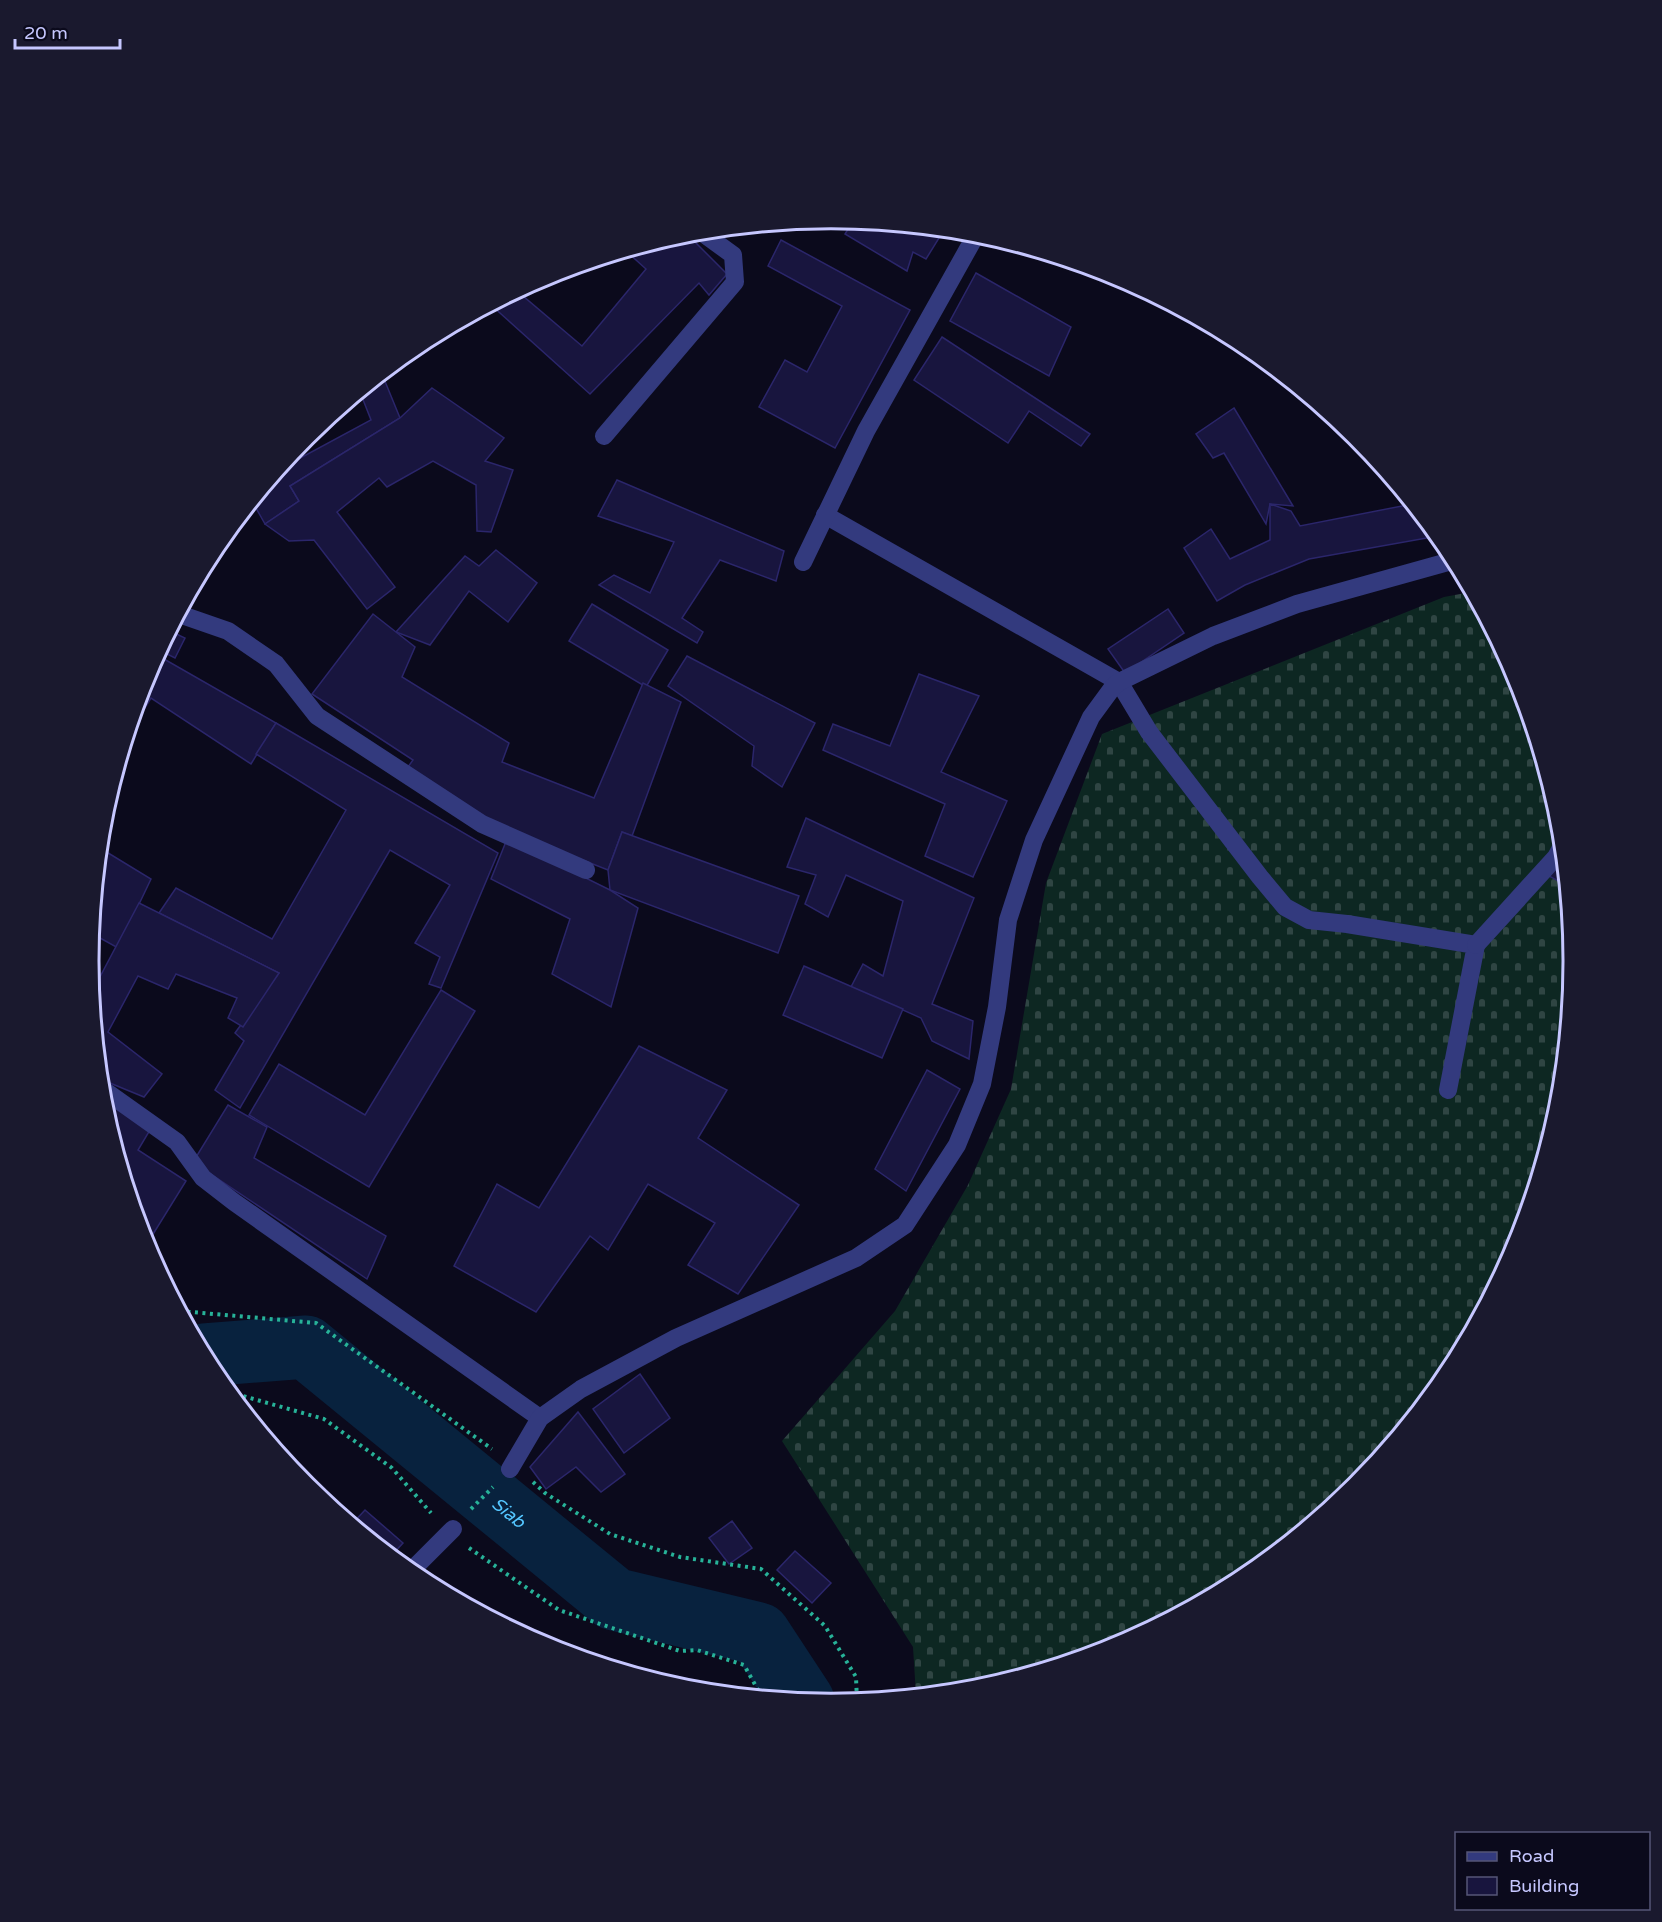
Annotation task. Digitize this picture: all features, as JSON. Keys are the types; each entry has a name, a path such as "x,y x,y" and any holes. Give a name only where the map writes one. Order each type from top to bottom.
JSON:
{"street":[{"path":"604,436 735,282 733,255 711,239"},
{"path":"803,562 866,431 972,243"},
{"path":"825,515 1119,682 1149,732 1285,907 1310,920 1476,945"},
{"path":"511,1466 540,1418 581,1389 676,1338 856,1258 905,1225 957,1145 982,1084 997,1007 1008,920 1034,840 1091,717 1113,687 1213,636 1297,604 1446,564"},
{"path":"185,616 228,631 276,664 317,716 482,824 586,870"},
{"path":"1448,1090 1476,945 1556,857"},
{"path":"112,1095 177,1142 203,1178 234,1202 540,1418"},
{"path":"418,1565 451,1531"}],"path":[{"path":"189,1312 316,1323 545,1493 610,1534 680,1557 761,1569 825,1626 856,1677 856,1692"},
{"path":"242,1396 324,1419 392,1468 451,1531 559,1610 680,1651 697,1650 744,1665 757,1689"},
{"path":"451,1531 511,1466"}],"green space":[{"path":"1464,593 1488,637 1524,726 1549,818 1557,865 1561,913 1563,961 1561,1009 1557,1057 1549,1104 1524,1196 1488,1285 1440,1368 1381,1444 1349,1479 1314,1511 1238,1570 1155,1618 1066,1654 974,1679 916,1688 913,1647 782,1441 895,1311 968,1185 1011,1089 1046,883 1102,734 1444,597"}],"building":[{"path":"848,230 940,237 926,259 913,252 907,271 845,234"},
{"path":"781,240 910,310 835,448 759,407 785,360 807,372 842,306 768,266"},
{"path":"695,242 727,274 709,295 699,283 590,394 496,310 524,297 582,346 646,269 633,257"},
{"path":"976,273 1071,327 1049,376 950,321"},
{"path":"942,337 1090,434 1081,446 1029,411 1008,443 914,380"},
{"path":"385,380 400,418 290,486 299,501 265,524 256,508 298,459 371,420 363,399"},
{"path":"432,388 504,438 485,461 513,470 491,532 477,531 476,485 433,461 387,487 379,478 337,512 395,587 367,609 314,540 289,541 265,524 299,501 290,486 400,418"},
{"path":"1234,408 1293,506 1270,504 1266,524 1224,453 1213,458 1196,434"},
{"path":"617,480 784,551 776,581 720,560 682,618 703,632 697,643 599,585 614,575 650,593 674,542 598,516"},
{"path":"1270,504 1291,511 1300,526 1404,506 1428,538 1309,559 1245,585 1217,601 1184,548 1211,529 1230,559 1270,540"},
{"path":"496,550 537,583 508,622 469,591 430,645 396,632 465,556 479,566"},
{"path":"592,604 668,650 646,687 569,641"},
{"path":"1168,609 1184,633 1125,673 1108,649"},
{"path":"373,614 415,647 402,677 509,743 502,762 594,798 643,683 681,702 632,836 622,832 608,870 471,816 405,771 413,760 312,694"},
{"path":"176,634 185,638 175,658 167,654"},
{"path":"687,656 815,723 782,787 752,766 754,746 668,686"},
{"path":"164,659 276,723 251,764 151,698 145,708"},
{"path":"919,674 979,696 941,772 1007,801 973,877 925,856 945,804 823,750 833,724 890,746"},
{"path":"276,723 498,853 441,988 429,984 440,957 415,943 450,885 390,850 240,1108 215,1090 244,1041 235,1033 279,973 159,913 176,888 272,939 346,810 256,754"},
{"path":"806,818 974,898 932,1004 973,1021 969,1059 932,1041 921,1018 851,987 863,964 883,976 903,901 846,875 828,917 805,904 816,875 787,867"},
{"path":"622,832 799,896 778,953 610,890 608,870"},
{"path":"507,839 610,890 638,908 611,1007 552,974 570,919 491,879"},
{"path":"107,852 151,879 118,948 100,938"},
{"path":"1556,859 1558,881 1547,875"},
{"path":"139,903 279,973 243,1027 228,1018 237,998 176,974 168,989 138,976 108,1032 162,1074 144,1097 109,1083 105,1057 100,977"},
{"path":"804,966 903,1009 882,1058 783,1015"},
{"path":"441,990 475,1011 369,1187 249,1115 279,1064 365,1115"},
{"path":"639,1046 727,1090 698,1138 799,1205 738,1294 688,1265 715,1223 648,1184 608,1250 590,1236 536,1312 454,1266 497,1184 539,1208"},
{"path":"927,1070 960,1089 906,1191 875,1169"},
{"path":"113,1105 150,1130 138,1150 186,1181 153,1235 124,1150"},
{"path":"228,1105 267,1127 254,1158 386,1236 367,1279 193,1162"},
{"path":"640,1374 670,1418 624,1453 593,1409"},
{"path":"578,1412 625,1474 601,1492 576,1467 546,1489 530,1467"},
{"path":"365,1510 403,1543 396,1550 357,1519"},
{"path":"732,1521 752,1548 729,1564 709,1538"},
{"path":"795,1551 831,1583 812,1603 777,1570"}],"waterway":[{"name":"Siab","path":"214,1354 306,1347 614,1599 759,1634 797,1692"}]}
